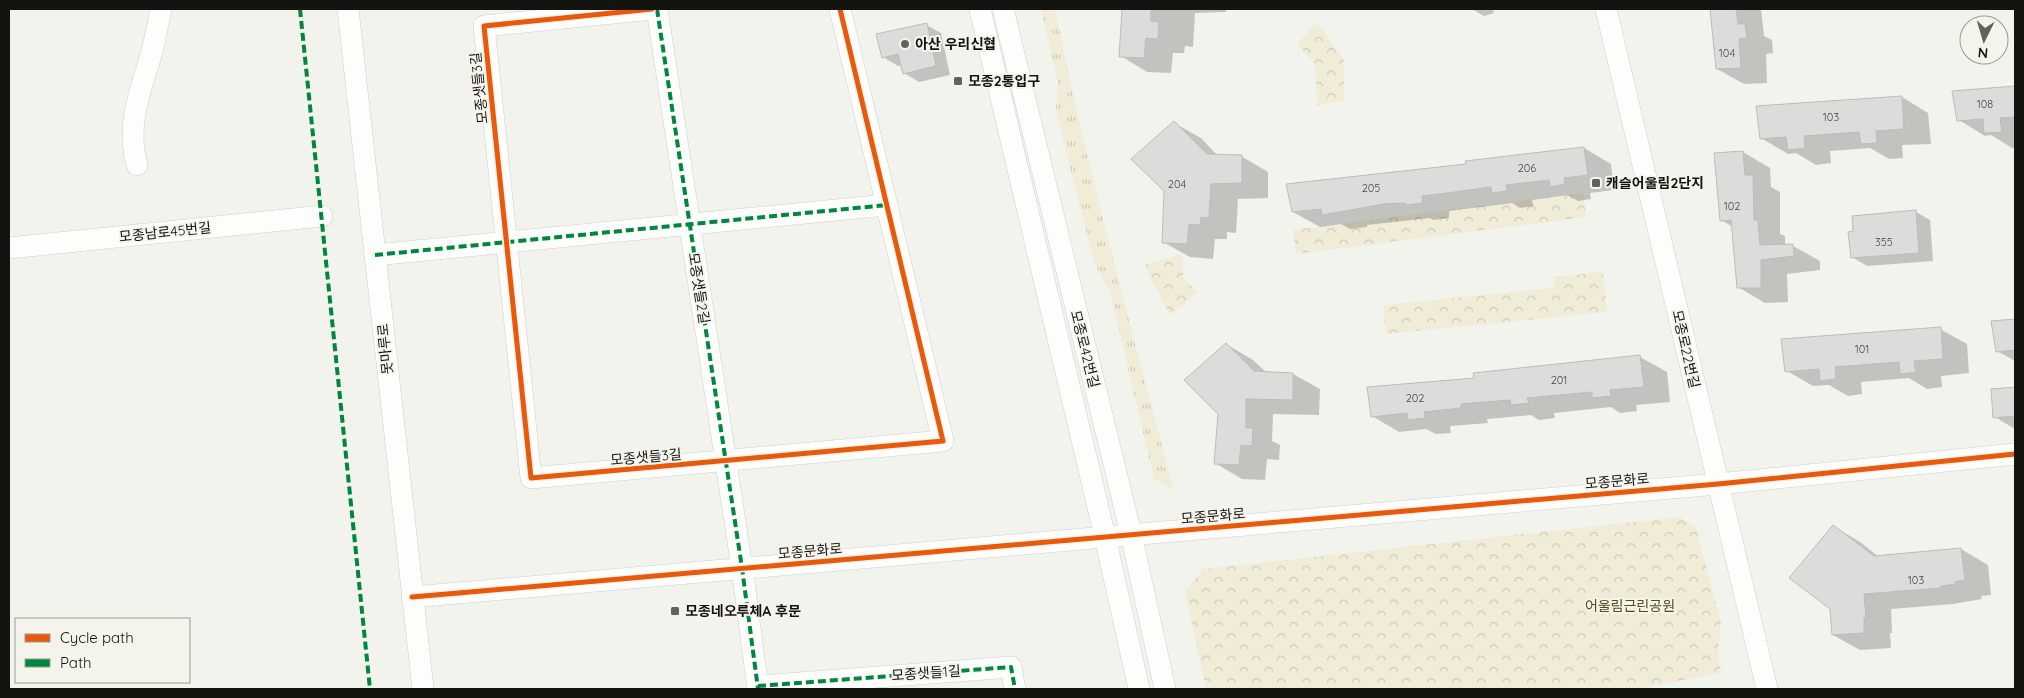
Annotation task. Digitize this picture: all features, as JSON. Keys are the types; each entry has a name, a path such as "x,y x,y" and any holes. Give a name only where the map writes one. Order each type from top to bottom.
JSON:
{"street":[{"path":"137,165 132,149 135,102 152,52 161,9"},
{"name":"못마루로","path":"348,9 423,689"},
{"name":"모종샛들3길","path":"652,9 484,26 531,478 943,441 840,9"},
{"name":"모종샛들2길","path":"657,9 742,568"},
{"name":"모종로42번길","path":"980,9 1105,537 1139,689"},
{"name":"모종로42번길","path":"1003,9 1131,534 1165,689"},
{"name":"모종로22번길","path":"1606,9 1767,689"},
{"path":"375,255 887,205"},
{"name":"모종남로45번길","path":"9,248 322,216"},
{"name":"모종문화로","path":"412,597 1718,484 2015,454"},
{"name":"모종샛들1길","path":"742,568 758,687 1011,667 1016,689"}],"green space":[{"path":"1041,9 1055,9 1096,191 1174,491 1154,479 1110,291 1094,263 1056,111 1058,82"},
{"path":"1317,22 1344,60 1344,101 1317,105 1315,64 1297,44"},
{"path":"1583,193 1586,217 1296,254 1293,230"},
{"path":"1182,254 1183,277 1198,293 1170,315 1144,265"},
{"path":"1603,272 1607,312 1386,334 1383,305 1554,288 1554,277"},
{"name":"어울림근린공원","path":"1680,517 1696,528 1721,623 1718,650 1721,673 1639,689 1206,689 1185,591 1203,569"}],"building":[{"path":"1122,9 1151,9 1151,21 1159,22 1158,39 1146,38 1144,58 1119,57"},
{"path":"1710,9 1736,9 1738,24 1745,24 1747,38 1739,39 1741,68 1716,69"},
{"name":"아산 우리신협","path":"927,23 936,66 903,74 898,54 882,58 876,34"},
{"path":"2015,86 2015,117 2000,118 2002,132 1984,133 1983,119 1957,121 1952,91"},
{"path":"1902,96 1904,129 1876,131 1877,143 1861,144 1859,132 1804,136 1805,148 1788,150 1786,137 1760,139 1756,106"},
{"path":"1174,121 1207,154 1242,155 1242,183 1211,184 1209,218 1201,217 1200,225 1189,224 1187,244 1162,243 1164,191 1131,159"},
{"path":"1584,147 1588,175 1564,178 1565,184 1550,187 1549,180 1506,185 1507,191 1492,193 1491,187 1422,196 1423,203 1406,205 1405,203 1384,204 1322,215 1321,209 1292,212 1286,184 1466,164 1465,161"},
{"path":"1743,151 1745,175 1753,175 1754,220 1758,220 1760,245 1793,244 1794,256 1761,260 1761,288 1737,288 1731,220 1720,221 1714,153"},
{"path":"1916,210 1919,253 1851,258 1848,232 1853,231 1852,216"},
{"path":"2015,319 2015,350 1996,352 1991,321"},
{"path":"1941,327 1943,359 1914,361 1916,372 1900,374 1899,362 1835,367 1836,379 1820,381 1819,369 1785,372 1781,339"},
{"path":"1226,343 1254,371 1293,373 1293,400 1246,399 1246,428 1253,428 1252,446 1241,445 1239,465 1214,464 1218,414 1184,380"},
{"path":"1640,355 1644,387 1610,390 1611,396 1592,398 1592,392 1527,398 1529,403 1511,405 1510,400 1461,404 1461,408 1424,412 1425,418 1408,420 1407,413 1371,417 1367,387 1474,378 1473,373"},
{"path":"2015,387 2015,416 1993,418 1991,389"},
{"path":"1833,525 1874,556 1961,548 1965,580 1955,582 1956,584 1941,586 1941,588 1864,594 1866,618 1864,618 1864,633 1832,635 1830,609 1789,578"}],"marked path":[{"path":"300,9 370,689"},
{"path":"657,9 742,568 758,689"},
{"path":"375,255 887,205"},
{"path":"758,686 1011,667 1015,689"}],"cycle path":[{"path":"652,9 484,26 531,478 943,441 840,9"},
{"path":"412,597 1718,484 2015,454"}],"place":[{"name":"아산 우리신협","path":"905,44"},
{"name":"모종2통입구","path":"958,81"},
{"name":"캐슬어울림2단지","path":"1596,183"},
{"name":"모종네오루체A 후문","path":"675,611"}]}
